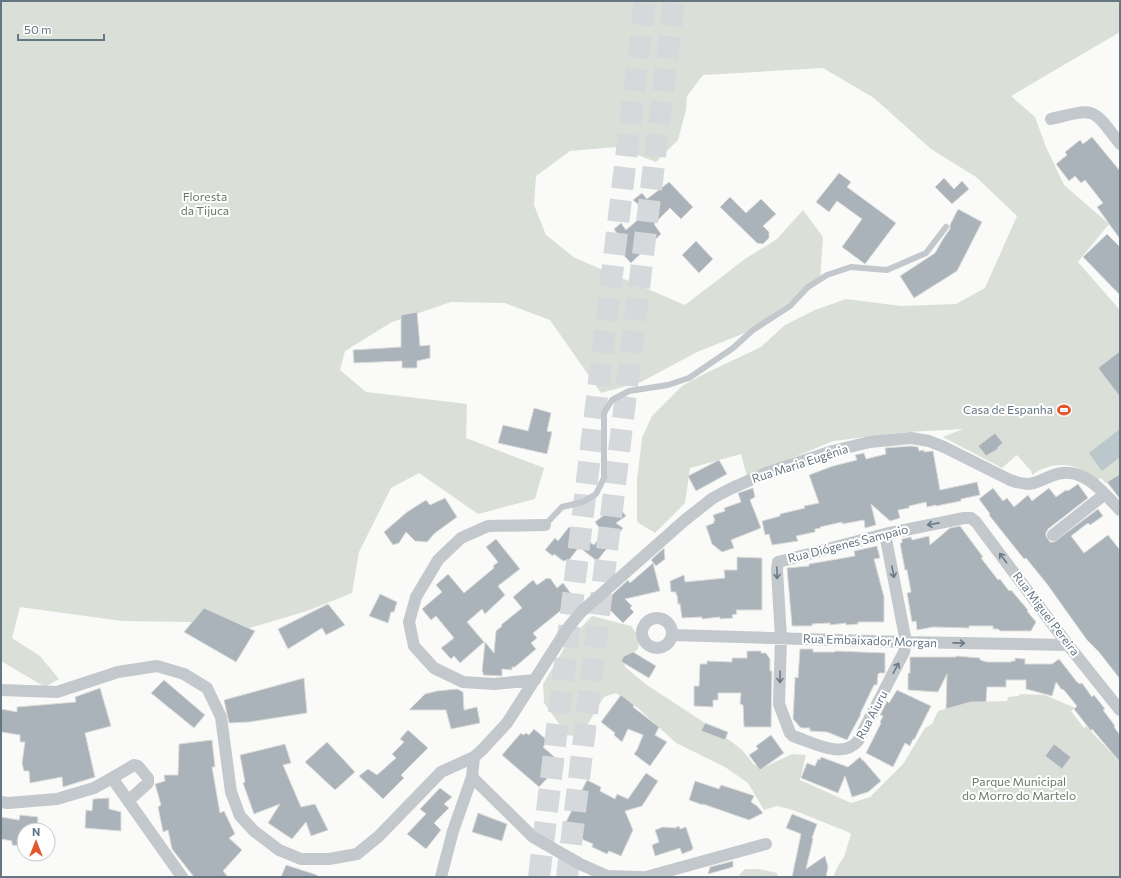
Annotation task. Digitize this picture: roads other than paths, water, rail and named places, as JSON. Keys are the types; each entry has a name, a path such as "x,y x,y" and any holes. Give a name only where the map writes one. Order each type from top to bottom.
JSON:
{"street":[{"path":"1051,119 1080,112 1090,112 1096,114 1101,118 1120,144"},
{"name":"Rua Maria Eugênia","path":"474,757 507,723 567,629 580,612 592,600 618,580 713,498 766,473 841,449 870,442 911,438 929,441 944,447 1021,484 1029,485 1038,483 1061,473 1070,473 1082,476 1091,481 1120,510"},
{"path":"1053,535 1105,494"},
{"name":"Rua Diógenes Sampaio","path":"781,638 777,570 778,562 885,534 964,518 971,518"},
{"name":"Rua Miguel Pereira","path":"971,518 976,522 1068,645 1120,710"},
{"path":"535,680 494,684 463,682 441,672 434,668 414,646 409,622 416,597 438,560 461,538 488,526 545,525"},
{"path":"885,534 906,642"},
{"name":"Rua Embaixador Morgan","path":"672,635 1068,645"},
{"name":"Rua Aiuru","path":"781,638 779,704 790,733 793,736 832,749 844,750 855,745 858,741 904,652 906,642"},
{"path":"1,690 57,692 118,672 157,666 184,674 207,688 221,717 232,792 240,816 254,830 279,850 301,858 329,859 357,854 384,832 441,772 474,757"},
{"path":"441,877 453,832 472,777 474,757"},
{"path":"1,802 8,803 57,799 94,788 134,765 138,766 148,778 148,783 128,801"},
{"path":"472,777 533,837 580,864 607,876 641,877"},
{"path":"112,778 182,877"},
{"path":"646,877 766,844"}],"lane":[{"path":"545,525 562,507 583,502 596,494 604,478 604,412 612,400 630,391 668,385 689,378 733,348 753,330 790,306 808,287 827,275 851,267 887,270 926,253 946,227"}],"tunnel":[{"path":"539,877 645,1"},
{"path":"567,877 674,1"}],"place":[{"name":"Casa de Espanha","path":"1064,410"}],"park label":[{"name":"Floresta da Tijuca","path":"205,204"},
{"name":"Parque Municipal do Morro do Martelo","path":"1019,789"}]}
